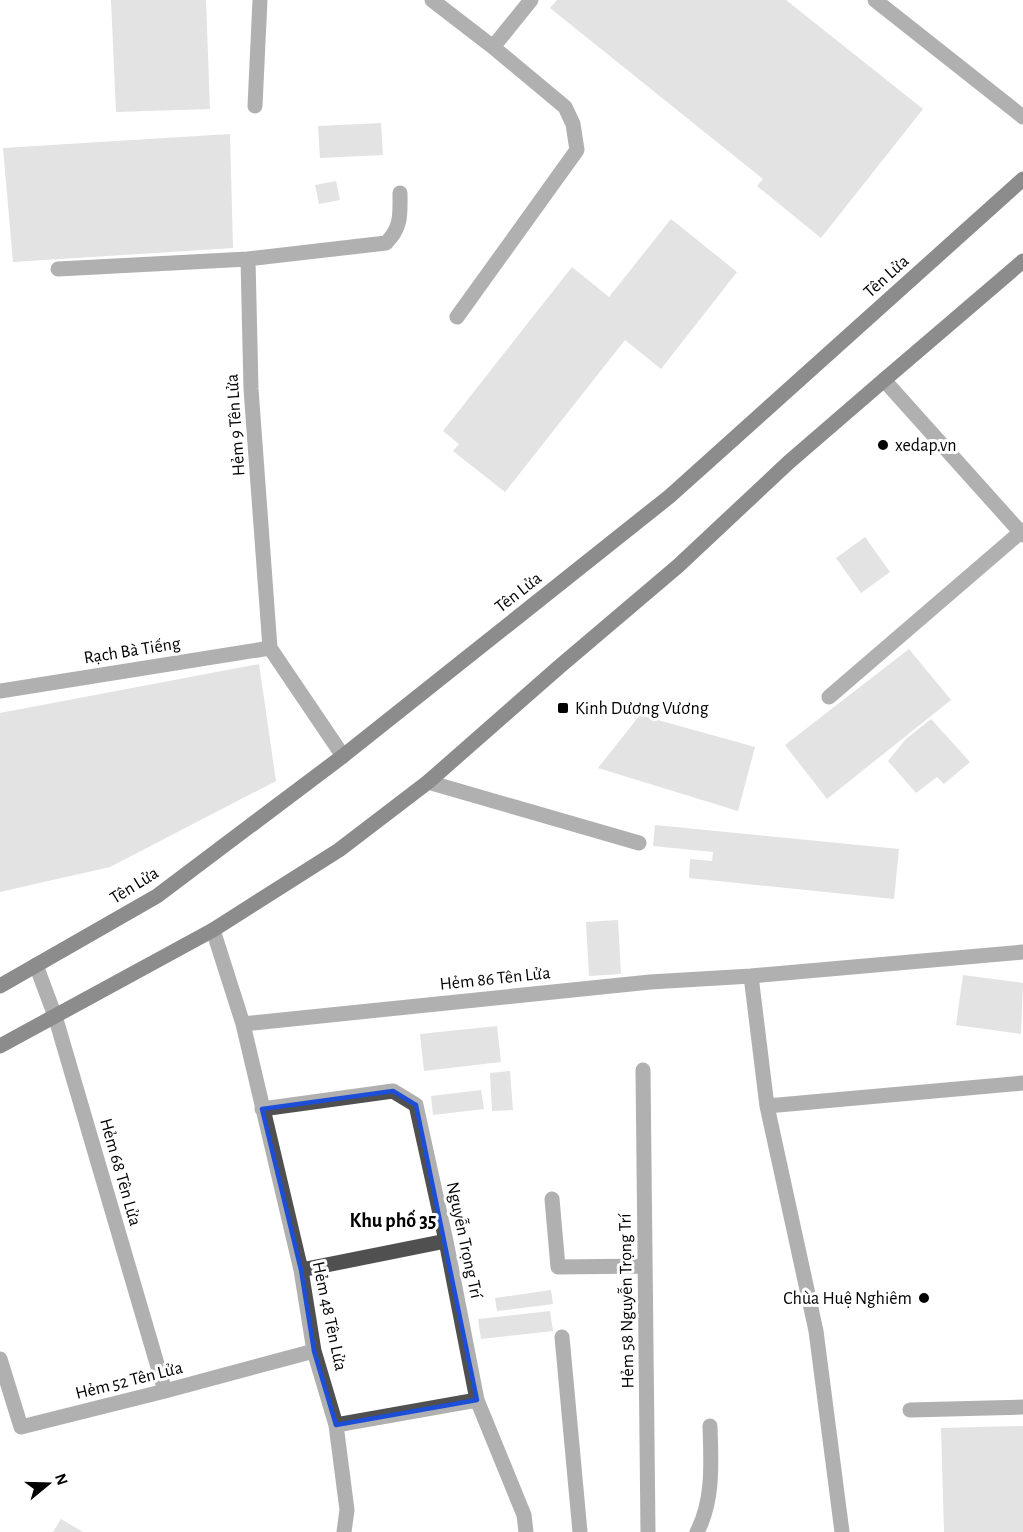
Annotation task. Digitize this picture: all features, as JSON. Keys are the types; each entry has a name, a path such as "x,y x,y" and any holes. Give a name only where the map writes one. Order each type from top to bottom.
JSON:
{"main road":[{"name":"Tên Lửa","path":"0,986 157,896 343,756 670,496 1023,179"},
{"path":"0,1046 213,930 339,850 428,782 678,566 789,462 1023,261"}],"street":[{"path":"255,106 260,0"},
{"path":"432,0 565,107 573,124 577,150 457,317"},
{"path":"493,47 531,0"},
{"path":"875,0 1023,117"},
{"path":"58,269 248,259 386,243 395,234 400,221 400,192"},
{"name":"Hẻm 9 Tên Lửa","path":"248,259 251,389 270,648 343,756"},
{"path":"829,697 1022,532 884,380"},
{"name":"Rạch Bà Tiếng","path":"0,691 270,648"},
{"path":"428,782 639,843"},
{"path":"213,930 243,1024 262,1109"},
{"name":"Hẻm 86 Tên Lửa","path":"243,1024 650,982 751,976 1023,952"},
{"name":"Hẻm 68 Tên Lửa","path":"36,965 55,1016 165,1391"},
{"path":"751,976 767,1106 816,1331 842,1532"},
{"name":"Hẻm 58 Nguyễn Trọng Trí","path":"643,1070 648,1532"},
{"path":"767,1106 1023,1083"},
{"name":"Nguyễn Trọng Trí","path":"262,1109 393,1091 416,1105 446,1240 477,1400 524,1515 526,1532"},
{"name":"Hẻm 48 Tên Lửa","path":"262,1109 301,1270 314,1351 336,1425 347,1510 344,1532"},
{"path":"552,1199 558,1267 645,1266"},
{"path":"301,1270 446,1240"},
{"path":"562,1337 580,1532"},
{"name":"Hẻm 52 Tên Lửa","path":"0,1359 21,1427 314,1351"},
{"path":"336,1425 477,1400"},
{"path":"910,1410 1023,1407"},
{"path":"697,1532 701,1524 712,1475 710,1426"}],"highlighted area":[{"path":"393,1091 416,1105 477,1400 336,1425 314,1351 301,1270 262,1109"}],"building":[{"path":"111,0 206,0 210,109 116,112"},
{"path":"557,0 786,0 923,109 821,238 757,186 763,179 550,8"},
{"path":"381,123 383,155 320,158 318,126"},
{"path":"230,134 233,248 13,262 3,148"},
{"path":"336,181 340,200 319,204 315,185"},
{"path":"671,219 737,272 661,369 625,340 505,492 453,451 459,444 443,431 572,267 609,297"},
{"path":"865,537 890,572 861,593 836,558"},
{"path":"909,649 951,700 827,799 785,745"},
{"path":"259,664 276,781 110,867 0,892 0,713"},
{"path":"640,715 755,747 738,811 598,768"},
{"path":"931,719 970,762 944,784 937,777 916,793 888,761 906,739"},
{"path":"655,825 899,849 894,899 689,878 690,859 712,861 713,852 653,846"},
{"path":"618,920 621,974 589,976 586,922"},
{"path":"963,975 1023,983 1021,1034 956,1025"},
{"path":"497,1026 501,1062 424,1071 420,1034"},
{"path":"510,1071 513,1110 492,1111 490,1073"},
{"path":"481,1090 484,1109 433,1115 431,1096"},
{"path":"551,1290 553,1304 497,1311 495,1298"},
{"path":"550,1311 553,1331 481,1339 478,1319"},
{"path":"1023,1426 1023,1532 944,1532 941,1428"},
{"path":"61,1519 83,1532 53,1532"}],"place":[{"name":"xedap.vn","path":"883,445"},
{"name":"Kinh Dương Vương","path":"563,708"},
{"name":"Chùa Huệ Nghiêm","path":"924,1298"}],"district":[{"name":"Khu phố 35","path":"393,1220"}]}
